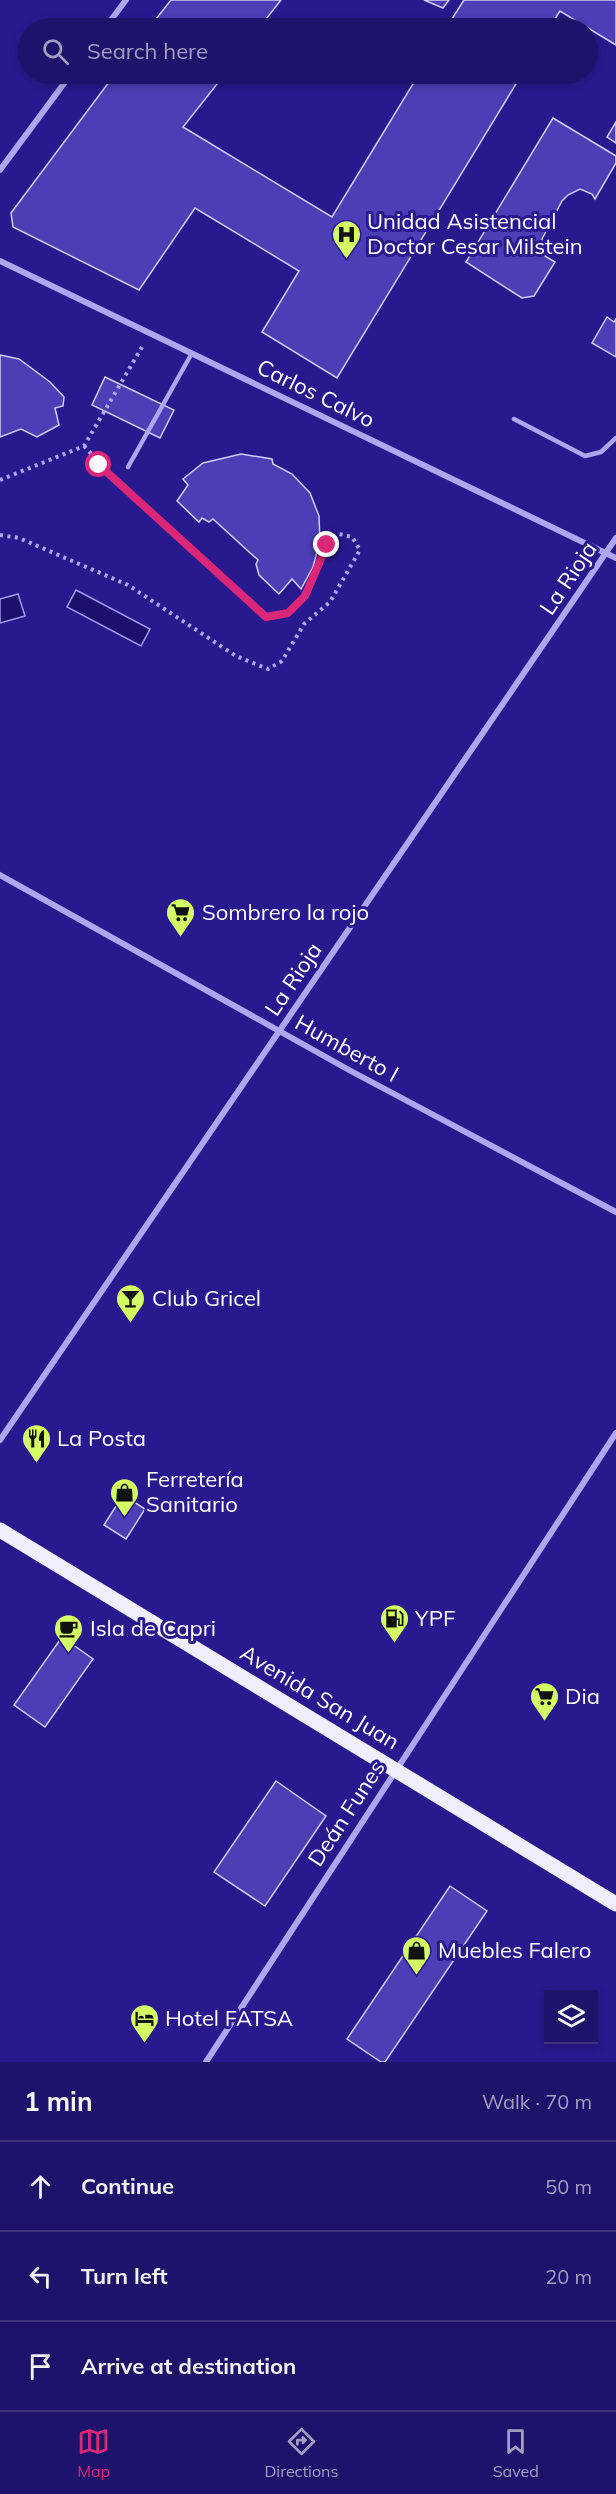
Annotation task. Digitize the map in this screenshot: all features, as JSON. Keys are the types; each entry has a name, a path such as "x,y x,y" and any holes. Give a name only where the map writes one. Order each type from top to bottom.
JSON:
{"main road":[{"name":"Avenida San Juan","path":"0,1530 396,1768 616,1904"}],"street":[{"path":"112,18 126,0"},
{"path":"0,170 64,84"},
{"name":"Carlos Calvo","path":"0,261 616,558"},
{"name":"La Rioja","path":"0,1440 616,538"},
{"name":"Humberto I","path":"0,876 279,1031 616,1212"},
{"name":"Deán Funes","path":"206,2062 616,1433"}],"lane":[{"path":"128,467 192,353"},
{"path":"514,419 585,456 601,452 616,438"}],"path":[{"path":"0,480 84,446 150,334"},
{"path":"0,535 19,538 128,585 236,656 268,669 282,661 304,624 330,602 360,550 352,537 339,534 327,545 305,596 288,613 266,617 99,465 84,446"}],"shaded area":[{"path":"76,590 150,629 141,646 67,607"},
{"path":"18,594 25,616 0,623 0,599"}],"building":[{"path":"171,0 281,0 267,18 157,18"},
{"path":"424,0 449,0 443,8"},
{"path":"464,0 616,0 616,45 598,34 598,18 572,18 560,11 555,18 452,18"},
{"path":"108,84 217,84 183,127 332,217 413,84 516,84 337,378 262,332 299,271 195,208 139,290 13,227 11,213"},
{"path":"553,118 616,156 616,163 595,199 592,194 580,189 562,201 542,239 545,256 555,262 534,296 522,298 466,262"},
{"path":"616,122 616,143 607,137"},
{"path":"607,317 614,322 616,319 616,357 592,343"},
{"path":"0,355 19,359 50,382 64,397 63,406 55,408 59,425 37,437 21,429 0,437"},
{"path":"105,377 174,410 160,438 92,405"},
{"path":"241,454 272,459 273,464 292,474 310,493 319,516 320,541 313,567 301,589 292,579 279,594 259,575 256,564 258,560 213,519 209,522 202,518 199,522 177,501 188,485 183,479 203,463"},
{"name":"Ferretería Sanitario","path":"123,1495 145,1509 126,1539 104,1525"},
{"path":"62,1637 93,1659 45,1727 14,1705"},
{"path":"276,1781 326,1816 265,1906 214,1872"},
{"name":"Muebles Falero","path":"450,1886 487,1911 385,2062 381,2062 347,2039"}],"place":[{"name":"Unidad Asistencial Doctor Cesar Milstein","path":"346,260"},
{"name":"Sombrero la rojo","path":"181,938"},
{"name":"Club Gricel","path":"131,1324"},
{"name":"La Posta","path":"36,1464"},
{"name":"Ferretería Sanitario","path":"125,1518"},
{"name":"YPF","path":"394,1644"},
{"name":"Isla de Capri","path":"69,1654"},
{"name":"Dia","path":"544,1722"},
{"name":"Muebles Falero","path":"417,1976"},
{"name":"Hotel FATSA","path":"144,2044"}],"route":[{"path":"99,465 266,617 288,613 305,596 327,545"}]}
